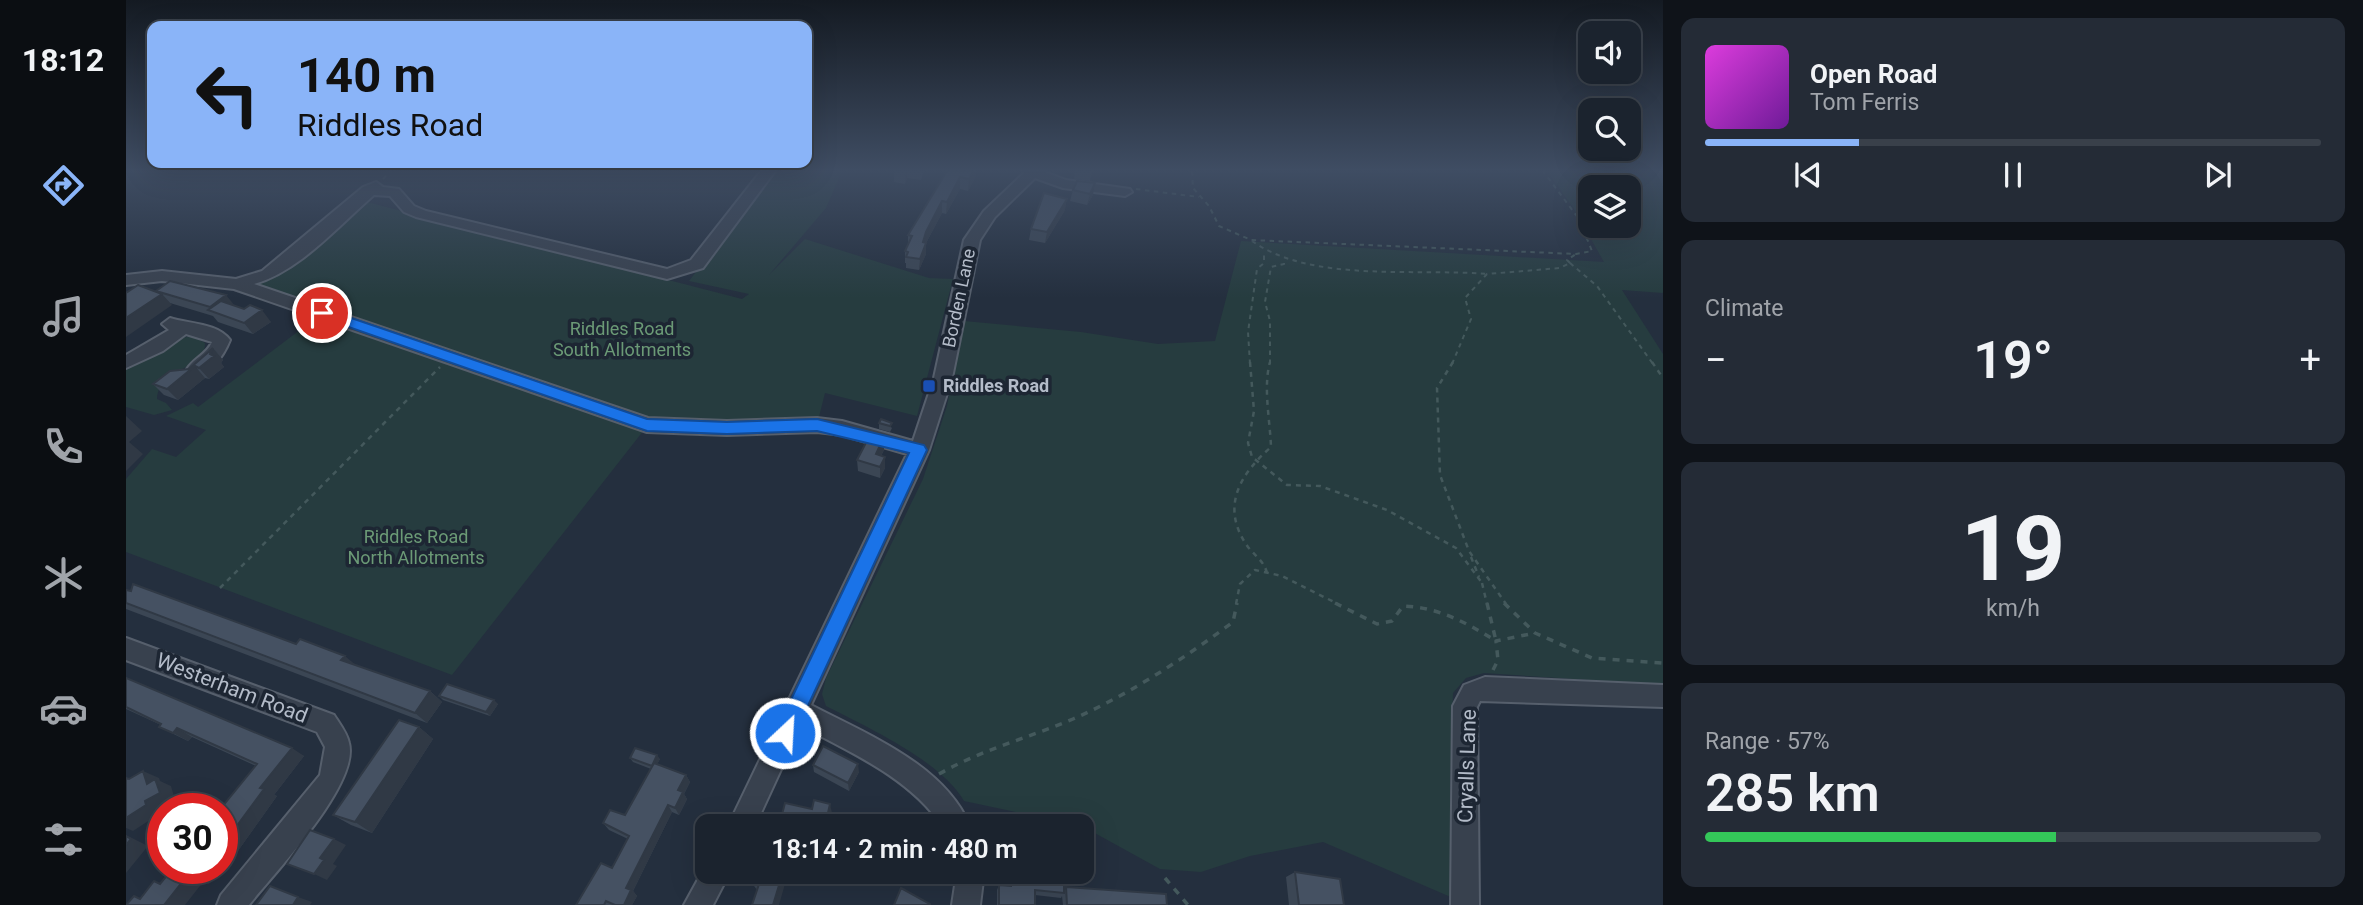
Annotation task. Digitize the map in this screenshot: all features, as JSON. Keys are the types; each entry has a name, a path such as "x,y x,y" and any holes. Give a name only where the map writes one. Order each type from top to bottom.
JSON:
{"street":[{"path":"236,284 268,275 343,213"},
{"path":"419,213 667,274 683,271 697,264 736,213"},
{"name":"Borden Lane","path":"747,814 919,450 943,378 972,240 990,213"},
{"path":"126,280 162,276 236,284 647,425 727,428 817,425 919,450"},
{"path":"126,362 156,347 177,326 213,334 220,340 216,353 192,373"},
{"name":"Westerham Road","path":"126,649 325,723 334,734 338,754 329,784 231,905"},
{"name":"Cryalls Lane","path":"1465,905 1465,706 1472,693 1485,688 1663,696"},
{"path":"796,710 868,750 925,787 949,814"},
{"path":"698,905 711,884"},
{"path":"966,905 969,884"}],"path":[{"path":"1213,213 1219,226 1251,240 1264,251 1284,259 1340,268 1487,274 1560,268 1570,263"},
{"path":"1251,240 1576,254 1592,251 1591,242 1572,213"},
{"path":"1264,251 1265,263 1257,269 1248,332 1254,411 1248,443 1252,457 1287,485 1321,486 1387,510 1456,548 1482,583"},
{"path":"1576,254 1567,260 1597,286 1663,378"},
{"path":"1267,573 1263,560 1250,550 1234,520 1237,482 1271,447 1270,402 1265,380 1272,359 1267,351 1270,320 1265,299 1268,291 1267,272 1270,267 1284,264 1284,259"},
{"path":"1485,688 1498,660 1496,641 1482,583 1440,475 1437,388 1454,361 1471,319 1465,298 1487,274"},
{"path":"220,588 449,357"},
{"path":"1469,551 1500,599 1535,633 1592,658 1663,663"},
{"path":"939,774 958,762 1076,718 1193,653 1233,622 1240,584 1255,570 1282,576 1377,624 1392,621 1403,606 1418,605 1469,625 1496,641 1535,633"},
{"path":"1165,878 1188,905"}],"green space":[{"name":"Riddles Road South Allotments","path":"347,213 410,213 742,299 749,294 689,281 741,213 822,213 769,275 805,239 929,278 953,279 917,416 825,393 819,417 718,424 646,421 255,283"},
{"path":"1641,213 1663,213 1663,293 1622,290 1663,354 1663,685 1484,673 1466,678 1453,693 1450,789 1453,898 1323,842 1250,856 1201,872 1160,869 1094,833 1094,814 1025,814 964,801 939,772 902,746 826,706 822,694 826,678 923,479 947,406 964,321 1081,332 1158,344 1215,341 1241,241 1604,262 1590,238 1641,238"},
{"name":"Riddles Road North Allotments","path":"317,317 644,430 452,675 126,552 126,479 152,449 176,457 206,430 166,416 193,403 198,407"},
{"path":"193,336 205,343 203,353 191,365 166,380 160,388 157,399 172,410 154,415 126,407 126,364 180,338"}],"building":[{"path":"921,213 936,213 926,232 923,242 926,243 920,259 906,257 908,252 905,251 912,236 908,235"},
{"path":"1037,213 1058,213 1047,232 1031,229"},
{"path":"170,281 226,295 210,307 156,291"},
{"path":"138,285 162,294 126,318 126,293"},
{"path":"221,301 244,309 250,305 262,310 244,323 208,310"},
{"path":"213,348 210,354 214,356 199,368 195,366 167,389 153,384 170,371 189,369"},
{"path":"881,419 892,423 890,426 879,423"},
{"path":"870,435 883,439 876,454 885,457 880,467 857,460"},
{"path":"133,584 296,644 300,639 345,656 341,660 430,691 415,713 126,603 126,590 131,591"},
{"path":"126,678 292,748 260,788 264,789 238,824 238,793 233,793 257,764 177,728 173,733 159,727 161,724 126,707"},
{"path":"447,684 494,700 486,712 439,696"},
{"path":"399,720 419,727 355,822 333,815"},
{"path":"823,746 858,764 848,783 813,765"},
{"path":"635,748 657,755 652,766 630,758"},
{"path":"654,763 686,775 678,790 683,792 675,808 668,805 626,888 631,890 624,905 606,901 604,905 576,905 601,863 612,868 629,836 603,823 610,810 625,815"},
{"path":"143,771 147,784 155,779 160,793 147,793 146,805 126,818 126,778"},
{"path":"814,800 830,804 828,814 782,814 785,803 812,809"},
{"path":"310,830 334,839 320,858 324,860 314,874 287,864"},
{"path":"1295,872 1340,879 1344,905 1299,905"},
{"path":"152,884 181,884 164,905 126,905 134,896 140,899"},
{"path":"759,884 779,884 773,905 752,905"},
{"path":"1064,884 1064,893 1035,890 1035,905 999,905 999,885"},
{"path":"270,886 298,897 293,905 256,905"},
{"path":"1066,887 1166,894 1167,905 1067,905"},
{"path":"901,888 930,904 930,905 894,905"}],"place":[{"name":"Riddles Road","path":"929,386"}],"route":[{"path":"322,313 647,425 727,428 817,425 842,428 919,450 785,733"}]}
